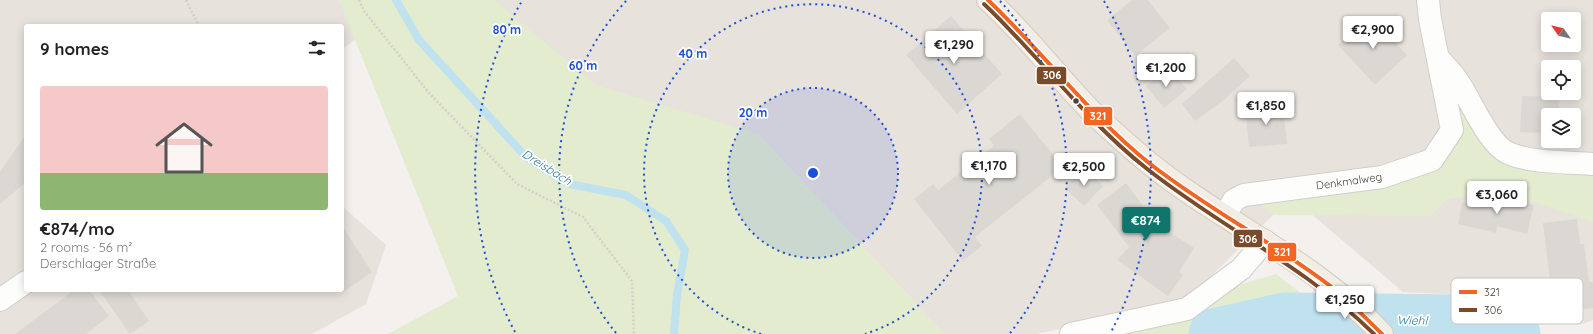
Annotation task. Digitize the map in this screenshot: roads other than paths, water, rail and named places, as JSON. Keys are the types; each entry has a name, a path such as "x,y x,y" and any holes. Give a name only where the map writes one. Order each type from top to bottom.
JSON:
{"main road":[{"path":"988,0 1095,115 1150,163 1224,215 1300,263 1329,284 1364,314 1382,334"}],"street":[{"name":"Denkmalweg","path":"1224,215 1234,200 1244,195 1382,177 1432,160 1452,130 1428,0"},
{"path":"1438,59 1458,80 1491,138 1503,150 1526,158 1593,164"},
{"path":"1071,334 1187,309 1241,269 1265,241"},
{"path":"0,300 24,283"}],"waterway":[{"name":"Dreisbach","path":"396,0 419,40 526,157 569,184 626,195 666,221 685,250 677,295 674,334"},
{"name":"Wiehl","path":"1214,334 1285,318 1451,320"},
{"name":"Wiehl","path":"1474,324 1515,334"}]}
